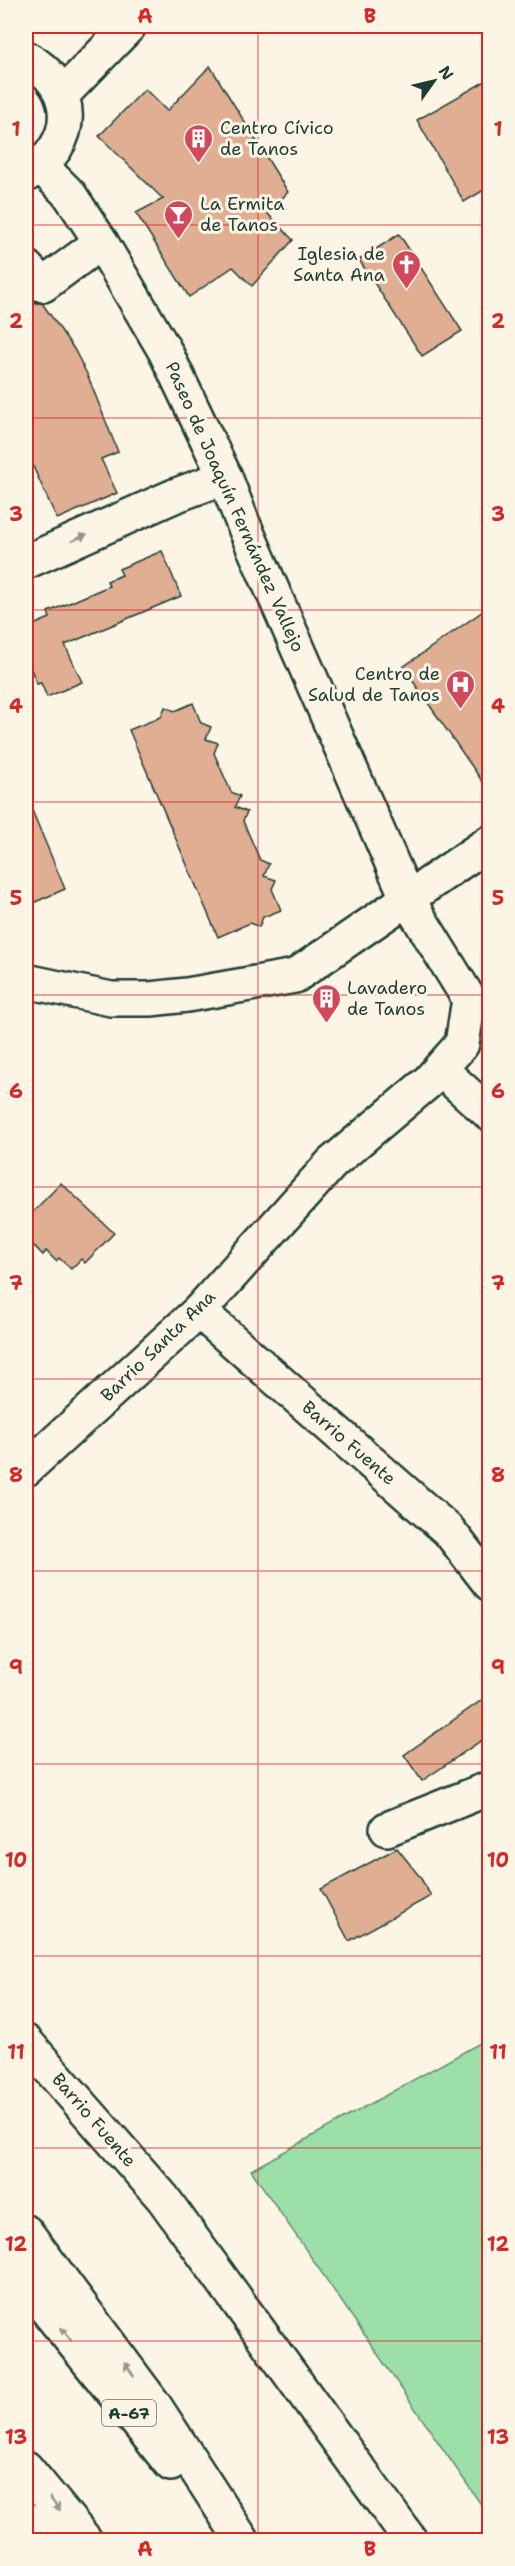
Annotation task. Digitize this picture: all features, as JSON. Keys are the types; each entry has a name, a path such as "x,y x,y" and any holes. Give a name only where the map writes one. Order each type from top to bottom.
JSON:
{"main road":[{"path":"62,96 129,26"},
{"path":"26,58 41,66 54,80 66,111 61,142 53,155 33,171"},
{"name":"Paseo de Joaquín Fernández Vallejo","path":"33,171 70,195 101,242 165,351 225,477 246,531 408,900"},
{"path":"26,267 43,285 101,242"},
{"path":"27,558 225,477"},
{"path":"26,981 111,999 150,999 187,996 295,976 489,842"},
{"path":"408,900 479,1000 462,1044 440,1069 489,1114"},
{"name":"Barrio Santa Ana","path":"26,1469 199,1311 332,1163 428,1082 440,1069"},
{"name":"Barrio Fuente","path":"199,1311 449,1531 489,1584"},
{"path":"387,1829 489,1788"},
{"name":"Barrio Fuente","path":"26,2042 163,2198 410,2541"},
{"path":"26,2232 153,2403 242,2541"},
{"name":"A-67","path":"26,2284 139,2426 237,2541"},
{"path":"26,2468 85,2541"},
{"path":"26,2519 43,2541"}],"green space":[{"path":"489,2038 489,2516 251,2170"}],"building":[{"name":"Centro Cívico de Tanos","path":"210,66 288,192 268,214 293,240 252,286 233,267 189,297 136,213 163,199 99,136 145,89 167,111"},
{"path":"489,79 489,187 464,202 417,120"},
{"name":"Iglesia de Santa Ana","path":"399,234 462,331 422,356 359,260"},
{"path":"26,294 36,303 42,303 74,349 87,374 118,452 101,459 117,493 57,519 26,451"},
{"path":"162,551 181,596 65,645 82,682 47,697 41,683 37,684 26,657 26,628 50,618 48,612 109,586 107,581 122,575 119,569"},
{"name":"Centro de Salud de Tanos","path":"489,607 489,791 403,667"},
{"path":"193,703 201,723 211,727 206,739 218,743 214,753 231,792 240,796 235,807 247,812 243,821 260,860 269,864 264,876 276,880 272,889 281,910 263,917 259,927 250,923 218,937 129,730 161,717 165,707 175,711"},
{"path":"26,796 65,889 26,906"},
{"path":"61,1183 114,1233 85,1263 81,1259 71,1269 59,1258 56,1261 46,1251 43,1255 26,1238 26,1219"},
{"path":"489,1695 489,1735 422,1781 404,1755"},
{"path":"397,1848 420,1877 431,1896 349,1941 321,1889"}],"place":[{"name":"Centro Cívico de Tanos","path":"199,164"},
{"name":"La Ermita de Tanos","path":"179,240"},
{"name":"Iglesia de Santa Ana","path":"406,290"},
{"name":"Centro de Salud de Tanos","path":"461,710"},
{"name":"Lavadero de Tanos","path":"326,1024"}]}
